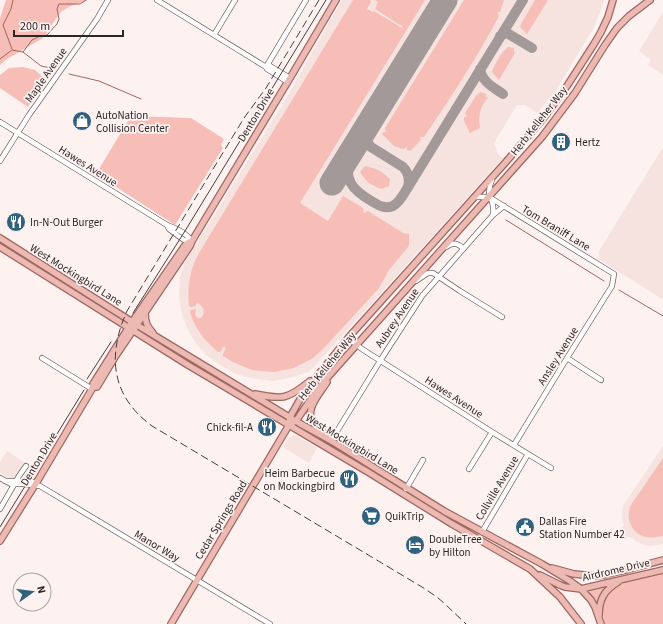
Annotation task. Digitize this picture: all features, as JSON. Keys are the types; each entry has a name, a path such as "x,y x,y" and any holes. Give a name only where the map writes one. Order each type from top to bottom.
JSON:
{"main road":[{"name":"Denton Drive","path":"134,324 145,312 190,246 336,0"},
{"name":"Herb Kelleher Way","path":"289,425 290,417 303,394 348,338 538,125 570,82 601,32 608,17 612,0"},
{"name":"Herb Kelleher Way","path":"289,425 296,421 329,376 551,126 575,93 617,28 629,16 650,0"},
{"name":"West Mockingbird Lane","path":"0,238 134,324 331,441 452,524 530,570 560,597 581,624"},
{"name":"Denton Drive","path":"0,541 93,388 93,384 131,329 186,244 192,241"},
{"name":"West Mockingbird Lane","path":"0,247 188,365 289,425 370,469"},
{"path":"15,257 19,250"},
{"path":"74,294 78,288"},
{"path":"145,312 146,323 158,338"},
{"path":"188,365 193,358"},
{"path":"251,393 274,398 286,396 293,394 318,375"},
{"path":"329,376 328,381 311,408 311,413 314,425 326,434 331,441"},
{"name":"Cedar Springs Road","path":"171,624 289,425"},
{"name":"West Mockingbird Lane","path":"405,491 542,564 570,581 581,589 591,600 600,622"},
{"path":"452,524 456,518"},
{"path":"514,560 519,552"},
{"name":"Airdrome Drive","path":"542,564 574,574 594,576 663,560"},
{"name":"Airdrome Drive","path":"530,570 565,587 581,589 663,570"},
{"path":"600,622 600,604 604,594 612,586 623,580"}],"street":[{"name":"Maple Avenue","path":"0,161 17,132 97,19 108,0"},
{"path":"157,0 267,69 289,80"},
{"path":"214,35 235,0"},
{"path":"266,67 306,0"},
{"name":"Hawes Avenue","path":"0,122 167,225 187,235 192,241"},
{"path":"492,178 488,192 494,207 493,215"},
{"path":"475,197 489,197"},
{"name":"Tom Braniff Lane","path":"489,197 614,274"},
{"name":"Aubrey Avenue","path":"331,441 422,296 493,215 504,206"},
{"path":"440,251 454,243 464,248"},
{"path":"408,287 428,272 433,273 502,317"},
{"name":"Ansley Avenue","path":"514,445 566,358 612,286 614,274"},
{"name":"Hawes Avenue","path":"348,338 380,361 551,468"},
{"path":"42,358 93,388"},
{"path":"566,358 601,380"},
{"path":"469,469 492,432"},
{"name":"Collville Avenue","path":"482,532 528,454"},
{"path":"405,491 423,460"},
{"path":"0,509 26,466"},
{"path":"22,472 24,481"},
{"name":"Manor Way","path":"0,478 8,483 40,486 270,624"},
{"name":"Manor Way","path":"15,483 24,481 33,482 35,485"}],"shaded area":[{"path":"6,0 88,0 62,11 43,38 7,59 0,65 0,18"},
{"path":"342,0 604,0 594,27 555,92 537,113 525,105 517,105 494,143 497,153 503,158 315,366 308,372 293,377 274,381 255,379 236,374 222,366 206,355 195,342 186,326 181,310 179,295 180,278 185,262 286,99"},
{"path":"353,0 370,0 371,2 367,9 373,12 374,11 402,28 403,27 375,9 378,2 375,0 425,0 300,203 328,221 343,196 363,208 364,213 368,211 403,233 409,234 409,245 389,270 379,288 313,358 294,368 274,372 252,370 223,356 226,348 224,346 220,352 218,352 209,344 198,329 190,312 191,310 196,309 195,315 198,318 201,318 204,310 198,303 196,306 189,306 188,292 191,272 199,253"},
{"path":"464,0 504,0 500,12 497,12 499,16 482,47 424,137 420,137 421,140 410,151 407,150 407,147 403,149 394,146 382,134 383,132 386,132 385,128"},
{"path":"535,0 548,0 527,34 520,27"},
{"path":"663,12 663,75 648,65 651,60 639,51"},
{"path":"508,47 514,48 514,52 516,51 499,80 492,72 498,58"},
{"path":"23,67 35,70 46,80 28,107 0,88 0,75 9,68"},
{"path":"480,92 486,94 486,98 489,97 480,111 480,128 470,133 464,121 464,117 467,117 465,113"},
{"path":"131,116 191,118 224,139 221,145 223,148 175,225 96,174"},
{"path":"663,147 662,299 599,259 599,251"},
{"path":"365,166 379,170 387,176 390,179 389,186 381,189 369,183 360,172"},
{"path":"295,435 317,448 309,463 283,447 288,438"},
{"path":"663,446 663,544 650,546 643,545 632,538 626,538 620,529 624,526 622,510 624,504"},
{"path":"7,451 25,463 15,479 6,477 0,472 0,462"},
{"path":"663,458 663,536 653,538 646,537 637,533 632,527 629,521 629,510"},
{"path":"663,573 663,624 605,624 603,610 605,599 610,591 629,581"},
{"path":"607,587 597,606 589,592"}],"waterway":[{"path":"12,49 3,25 11,9 13,0"},
{"path":"23,52 32,40 40,36 47,35 57,24 59,19 57,9 59,4 80,4 86,0"},
{"path":"0,59 12,50 23,52 41,66 51,68"},
{"path":"69,74 99,81 141,99"},
{"path":"506,220 604,281"},
{"path":"619,290 663,316"}],"taxiway":[{"path":"350,155 348,164 349,178 355,188 366,198 380,206 387,207 396,204 403,196 523,0"},
{"path":"500,36 507,33 532,48"},
{"path":"480,69 481,74 486,81 503,94"},
{"path":"368,124 366,130 367,142 371,147 403,167 407,172 409,181 408,187"}],"runway":[{"path":"332,183 445,0"}],"tram line":[{"path":"133,313 185,231 326,0"},
{"path":"87,379 111,342"},
{"path":"0,527 84,390"}],"railway":[{"path":"319,0 266,88 244,118 127,311 117,343 115,359 117,374 121,388 128,402 138,414 152,426 422,587 437,597 466,624"}],"place":[{"name":"AutoNation Collision Center","path":"82,121"},
{"name":"Hertz","path":"561,142"},
{"name":"In-N-Out Burger","path":"16,222"},
{"name":"Chick-fil-A","path":"267,427"},
{"name":"Heim Barbecue on Mockingbird","path":"349,479"},
{"name":"QuikTrip","path":"371,516"},
{"name":"Dallas Fire Station Number 42","path":"525,527"},
{"name":"DoubleTree by Hilton","path":"415,545"}]}
